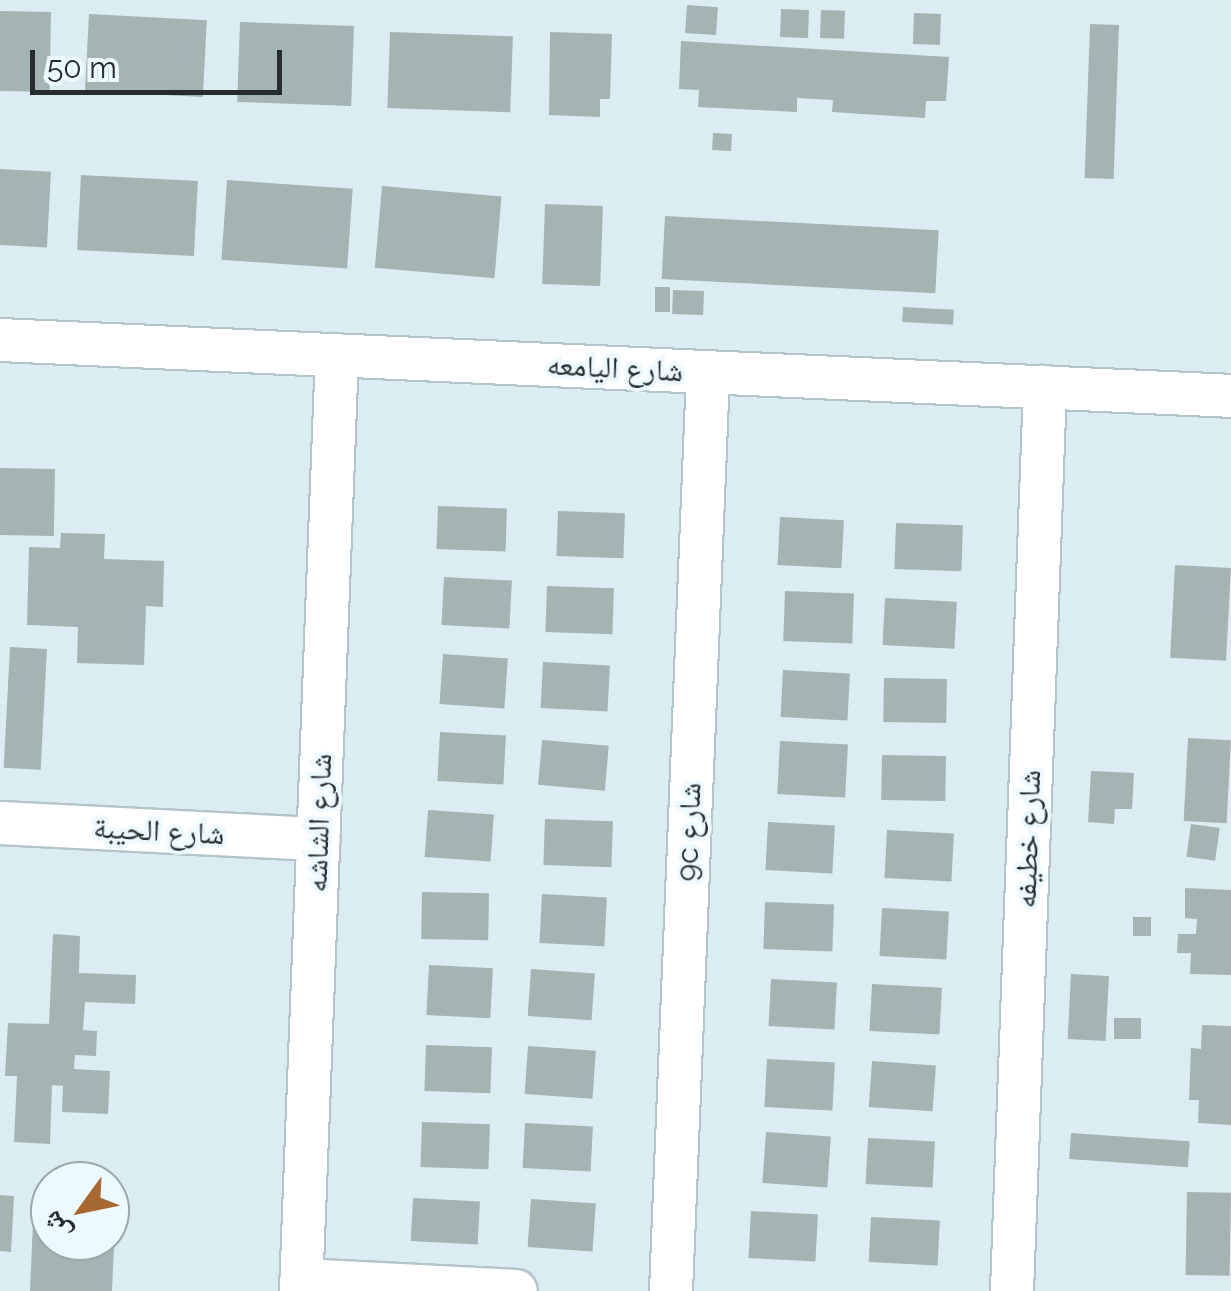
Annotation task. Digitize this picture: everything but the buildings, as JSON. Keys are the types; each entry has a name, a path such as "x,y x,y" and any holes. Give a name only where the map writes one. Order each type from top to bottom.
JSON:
{"street":[{"name":"شارع اليامعه","path":"0,340 1231,396"},
{"name":"شارع الشاشه","path":"301,1285 337,356"},
{"name":"9c شارع","path":"671,1291 708,372"},
{"name":"شارع خطيفه","path":"1012,1291 1044,388"},
{"name":"شارع الحيبة","path":"0,824 318,840"},
{"path":"301,1285 516,1291"}]}
